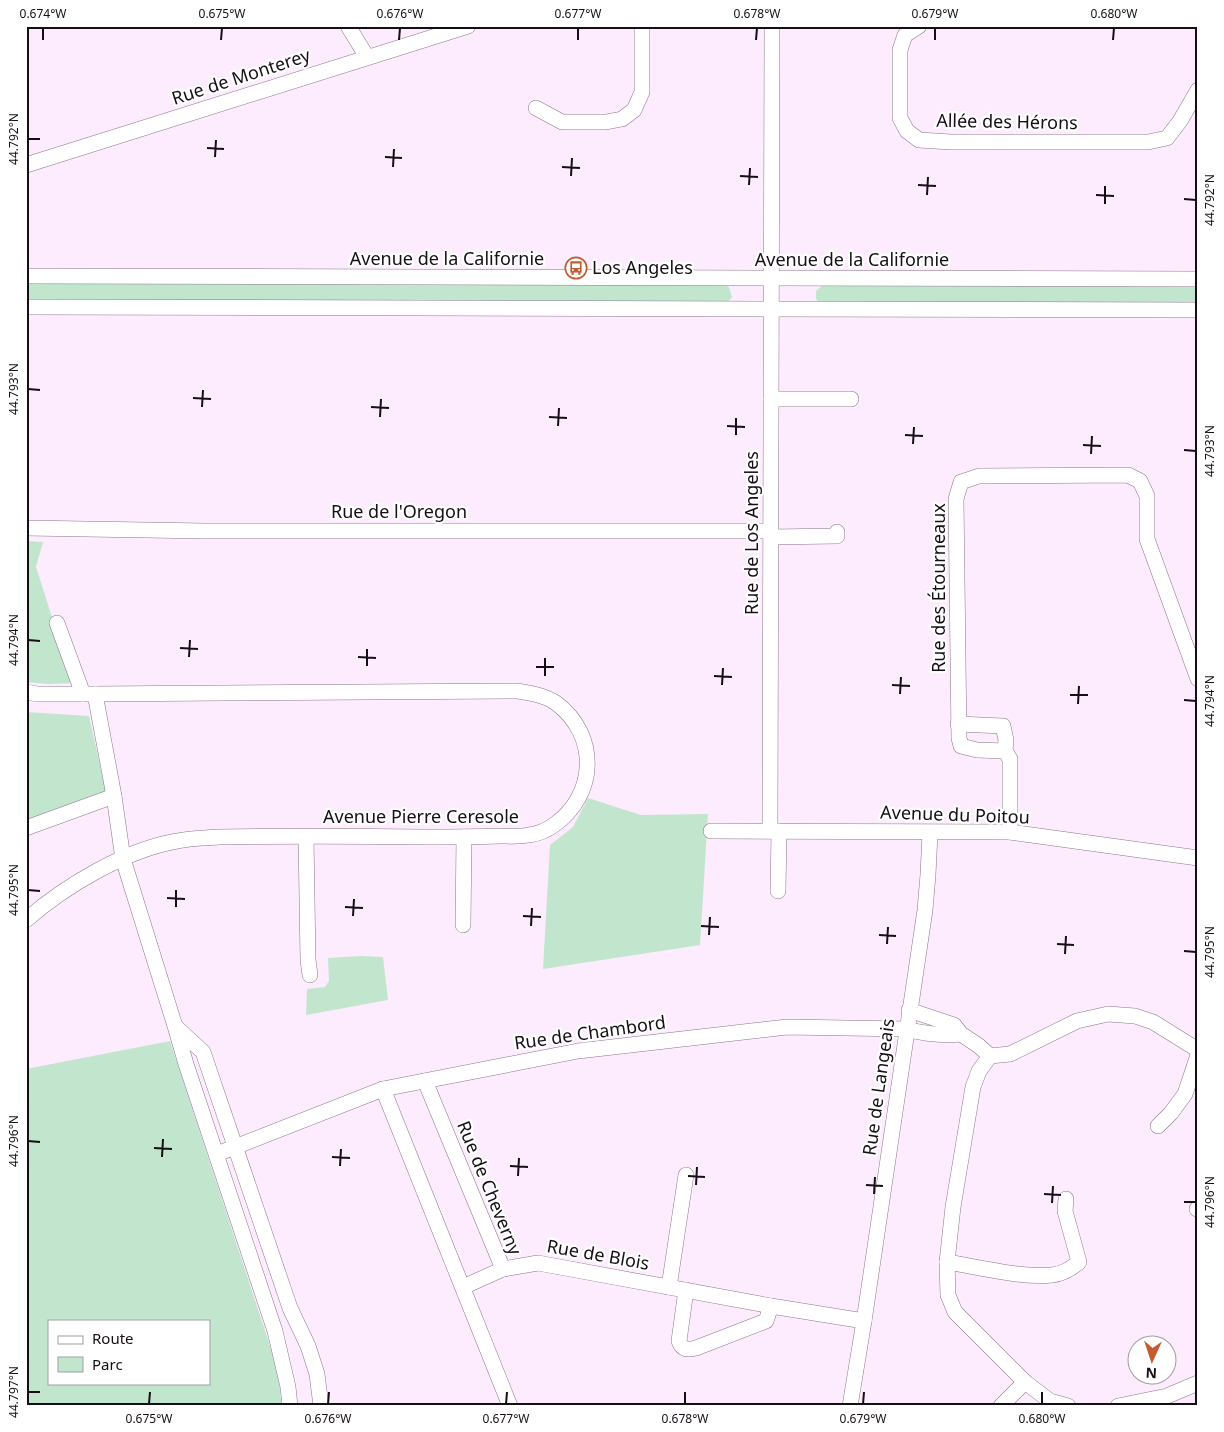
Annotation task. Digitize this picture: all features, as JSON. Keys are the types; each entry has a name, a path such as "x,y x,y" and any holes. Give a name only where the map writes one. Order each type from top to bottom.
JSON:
{"street":[{"path":"348,26 367,57"},
{"name":"Rue de Monterey","path":"26,165 468,26"},
{"path":"536,108 562,122 606,122 622,119 634,110 642,92 642,26"},
{"name":"Rue de Los Angeles","path":"772,26 771,534 775,831 778,891"},
{"name":"Allée des Hérons","path":"919,26 905,35 900,50 900,118 907,132 919,140 951,142 1148,142 1167,138 1180,121 1198,90"},
{"name":"Avenue de la Californie","path":"26,276 1198,279"},
{"path":"26,307 1198,310"},
{"path":"771,399 851,399"},
{"name":"Rue des Étourneaux","path":"1005,751 977,750 961,746 959,738 956,499 961,482 978,476 1128,475 1140,481 1147,496 1148,539 1198,679"},
{"name":"Rue de l'Oregon","path":"26,528 837,536 837,532"},
{"path":"57,623 89,694 114,796 124,859 186,1064 275,1331 288,1387 290,1406"},
{"name":"Avenue Pierre Ceresole","path":"26,692 37,694 89,694 517,691 538,694 555,702 570,716 581,733 587,753 586,779 580,795 565,816 553,826 541,832 530,835 464,837 218,837 175,841 124,859 76,884 42,906 26,920"},
{"path":"958,724 1003,726 1006,740 1005,751 1010,758 1010,832"},
{"path":"26,828 114,796"},
{"name":"Avenue du Poitou","path":"710,831 1010,832 1198,858"},
{"name":"Rue de Langeais","path":"850,1406 925,910 930,832"},
{"path":"306,837 308,960 310,975"},
{"path":"463,924 464,837"},
{"path":"909,1010 954,1026 961,1034 990,1056 1010,1054 1077,1021 1108,1014 1135,1016 1153,1022 1198,1050"},
{"path":"175,1026 203,1052 297,1324 308,1346 317,1374 321,1406"},
{"name":"Rue de Chambord","path":"217,1154 383,1089 578,1051 787,1026 906,1029 923,1034 961,1034"},
{"path":"1158,1126 1171,1113 1185,1094 1198,1055"},
{"path":"990,1056 980,1071 973,1087 947,1262 948,1295 956,1312 1025,1382 1050,1401 1068,1406"},
{"name":"Rue de Cheverny","path":"425,1081 502,1269 463,1287"},
{"path":"383,1089 510,1406"},
{"path":"669,1287 686,1174"},
{"path":"947,1262 1032,1275 1053,1275 1070,1270 1079,1262 1065,1212 1066,1199"},
{"name":"Rue de Blois","path":"502,1269 538,1262 771,1306 864,1321"},
{"path":"686,1290 679,1341 684,1349 689,1350 766,1321 771,1306"},
{"path":"275,1331 297,1324"},
{"path":"1001,1406 1025,1382"},
{"path":"1118,1406 1167,1396 1198,1383"}],"green space":[{"path":"26,282 722,284 729,287 732,297 728,302 26,301"},
{"path":"823,285 1198,285 1198,305 819,302 816,299 816,291"},
{"path":"26,541 43,542 36,567 73,683 48,684 26,682"},
{"path":"26,712 89,716 107,797 26,823"},
{"path":"588,798 641,815 708,814 700,945 543,969 550,845 573,827"},
{"path":"383,957 388,1000 306,1015 307,989 325,987 329,981 328,958"},
{"path":"170,1041 274,1358 282,1406 26,1406 26,1069"}],"place":[{"name":"Los Angeles","path":"576,268"}]}
